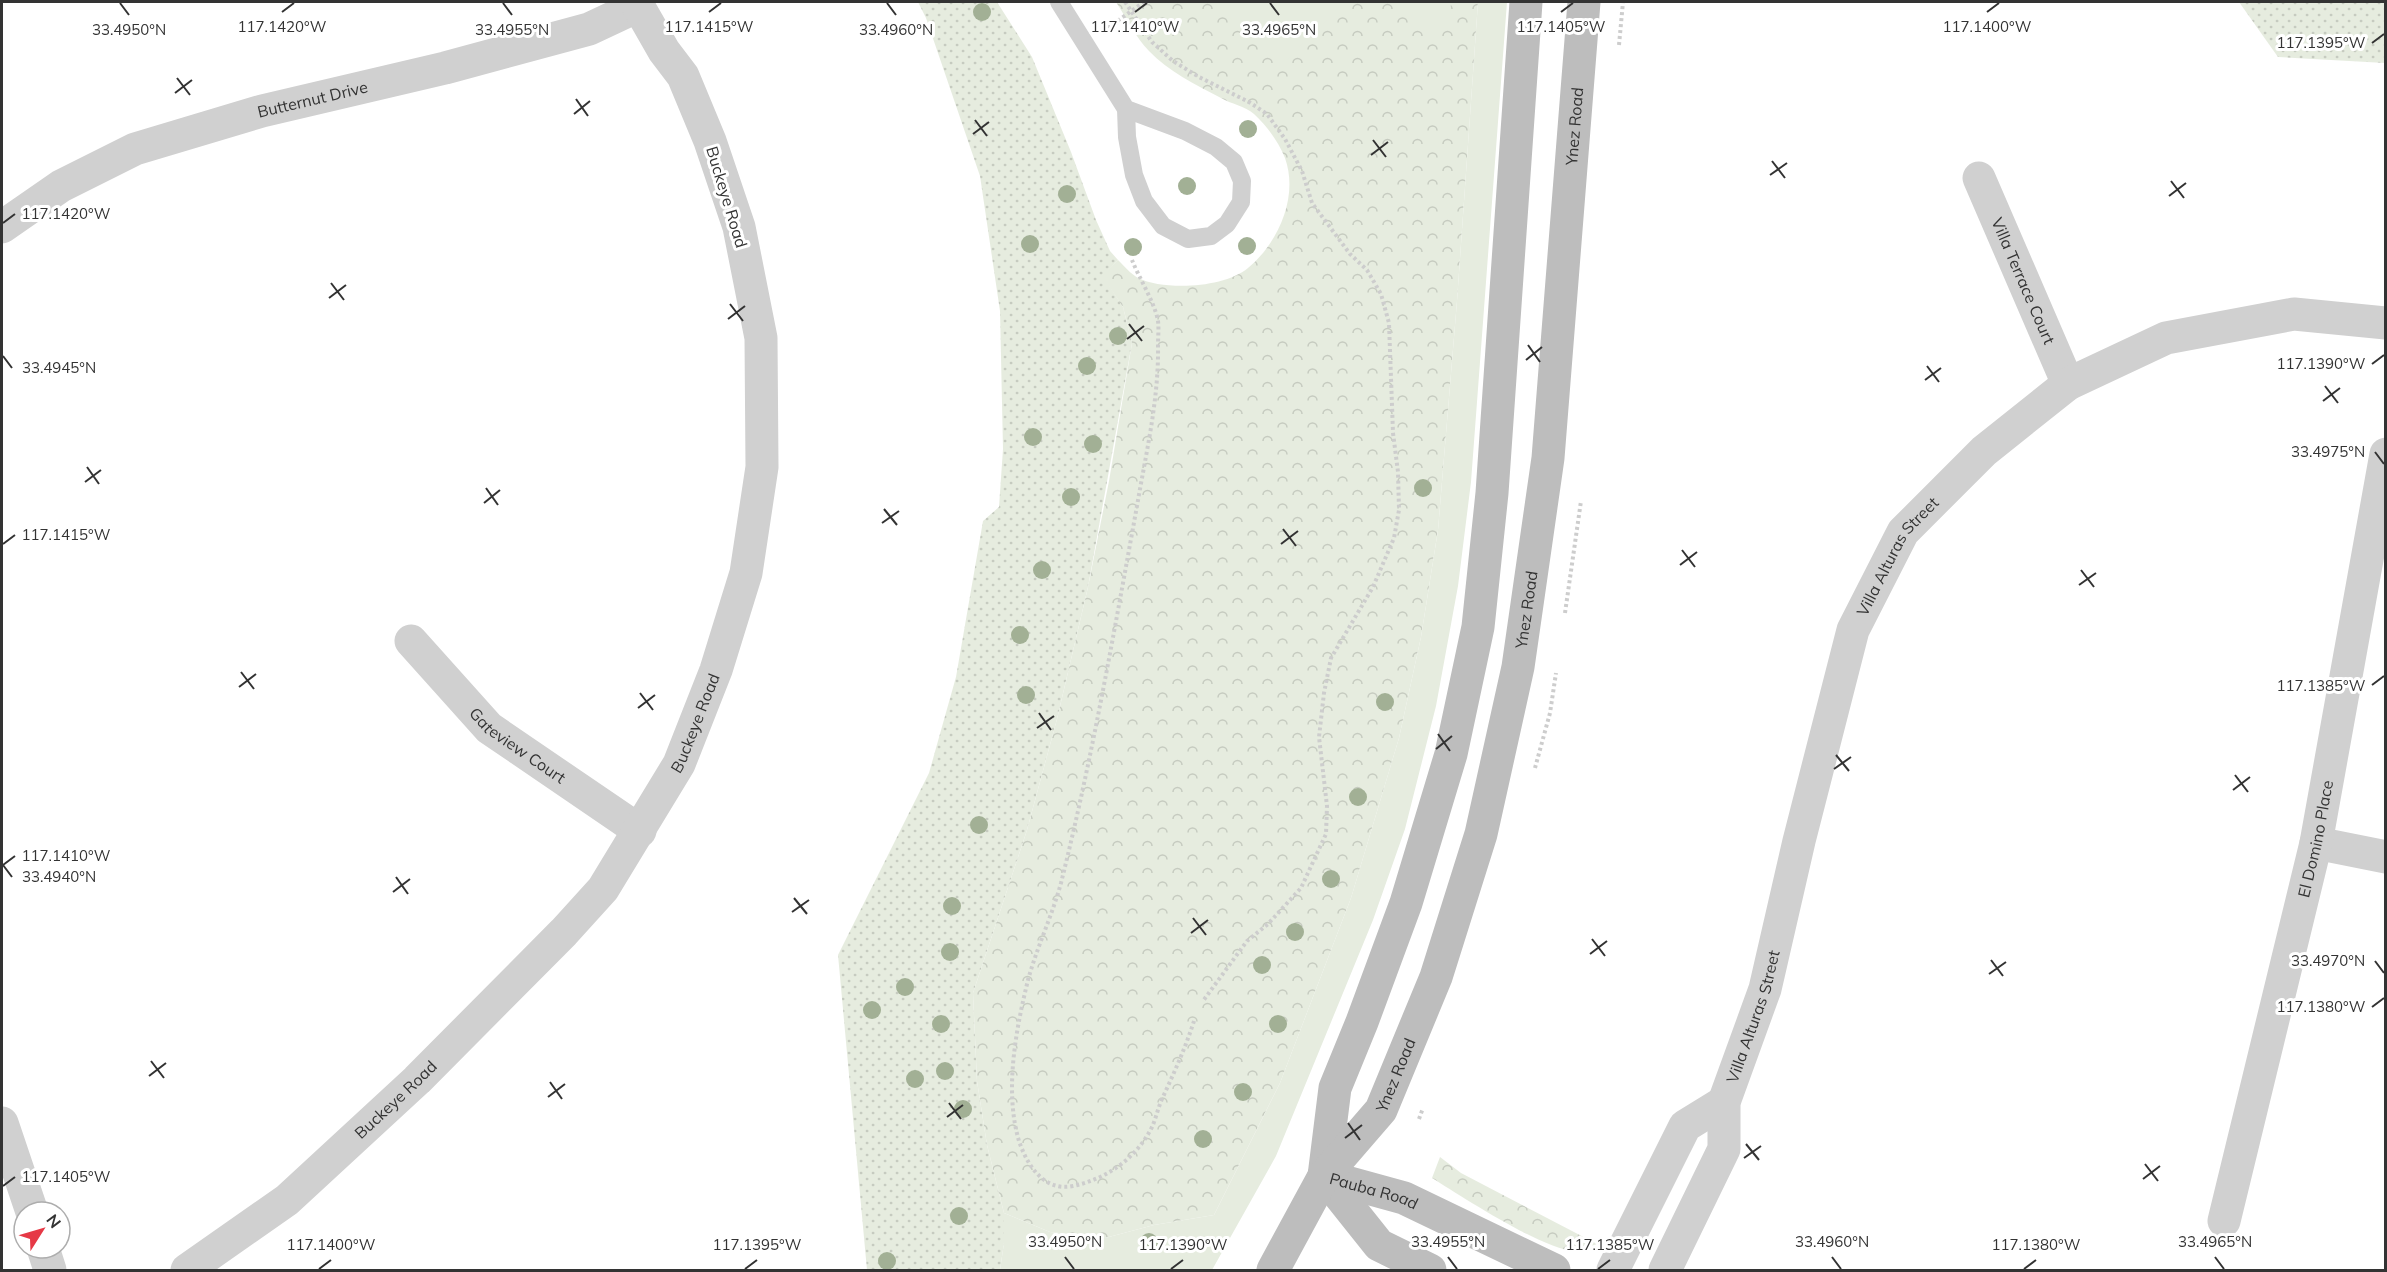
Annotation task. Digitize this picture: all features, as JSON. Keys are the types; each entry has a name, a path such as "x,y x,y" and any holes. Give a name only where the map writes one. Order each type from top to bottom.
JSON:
{"main road":[{"name":"Ynez Road","path":"1324,1176 1335,1088 1362,1023 1412,882 1451,754 1478,627 1492,493 1526,2"},
{"name":"Ynez Road","path":"1273,1270 1324,1176 1381,1110 1436,977 1481,834 1516,678 1548,458 1584,2"},
{"name":"Pauba Road","path":"1324,1176 1379,1245 1430,1270"},
{"name":"Pauba Road","path":"1324,1176 1404,1198 1554,1270"}],"street":[{"name":"Butternut Drive","path":"2,227 62,186 135,149 261,111 445,68 589,29 637,4"},
{"name":"Buckeye Road","path":"187,1270 287,1200 417,1080 564,932 603,889 640,831 678,764 716,670 746,573 762,467 761,338 739,227 710,141 683,76 664,51 637,4"},
{"name":"Villa Terrace Court","path":"1979,178 2068,384"},
{"name":"Villa Alturas Street","path":"1665,1270 1724,1149 1724,1102 1765,989 1799,841 1854,630 1903,532 1984,452 2068,384 2166,338 2294,314 2385,323"},
{"name":"El Domino Place","path":"2224,1221 2316,843 2385,454"},
{"name":"Gateview Court","path":"411,641 489,728 640,831"},
{"path":"2316,843 2385,857"},
{"name":"Villa Alturas Street","path":"1613,1270 1685,1126 1724,1102"},
{"path":"2,1123 28,1200"}],"lane":[{"path":"1059,2 1126,110 1127,137 1134,175 1144,201 1163,226 1188,239 1211,236 1227,224 1241,202 1242,181 1234,162 1216,147 1185,131 1126,110"}],"path":[{"path":"1125,2 1152,42 1173,61 1267,114 1285,139 1302,171 1312,202 1350,254 1367,270 1381,294 1389,323 1393,433 1398,472 1399,510 1394,538 1373,587 1331,658 1319,737 1327,806 1326,834 1301,888 1268,924 1247,941 1203,1001"},
{"path":"1086,44 1144,2"},
{"path":"1132,260 1158,320 1159,370 1089,767 1051,916 1028,978 1015,1053 1014,1108 1018,1138 1027,1161 1043,1180 1063,1188 1085,1183 1109,1174 1134,1152 1152,1128 1161,1101 1176,1072 1194,1021"}],"green space":[{"path":"918,2 997,2 1032,57 1096,220 1110,251 1118,260 1103,276 1123,307 1132,343 1088,587 1057,719 1027,830 973,993 977,1081 987,1145 1004,1213 1004,1243 1000,1270 867,1270 838,955 929,773 956,677 983,521 999,507 1003,449 1000,311 980,176 926,18"},
{"path":"1116,2 1478,2 1438,530 1421,637 1399,738 1351,898 1280,1083 1214,1215 1154,1225 1105,1238 1050,1232 1004,1213 987,1145 977,1081 973,993 1027,830 1057,719 1088,587 1109,481 1132,343 1123,307 1102,276 1118,260 1138,278 1163,285 1210,283 1237,275 1259,258 1277,232 1283,218 1289,188 1289,173 1285,158 1276,140 1259,119 1246,109 1202,88 1165,65 1144,46"},
{"path":"1214,2 1344,2 1281,66"},
{"path":"1406,2 1451,2 1450,18 1441,30 1424,31"},
{"path":"1478,2 1507,2 1471,482 1458,586 1436,706 1405,829 1373,920 1276,1156 1212,1270 1000,1270 1004,1243 1004,1213 1050,1232 1105,1238 1154,1225 1214,1215 1280,1083 1351,898 1399,738 1421,637 1438,530"},
{"path":"2239,2 2385,2 2385,63 2278,57"},
{"path":"1440,1157 1461,1173 1597,1244 1578,1251 1561,1248 1543,1242 1502,1221 1432,1178"}]}
